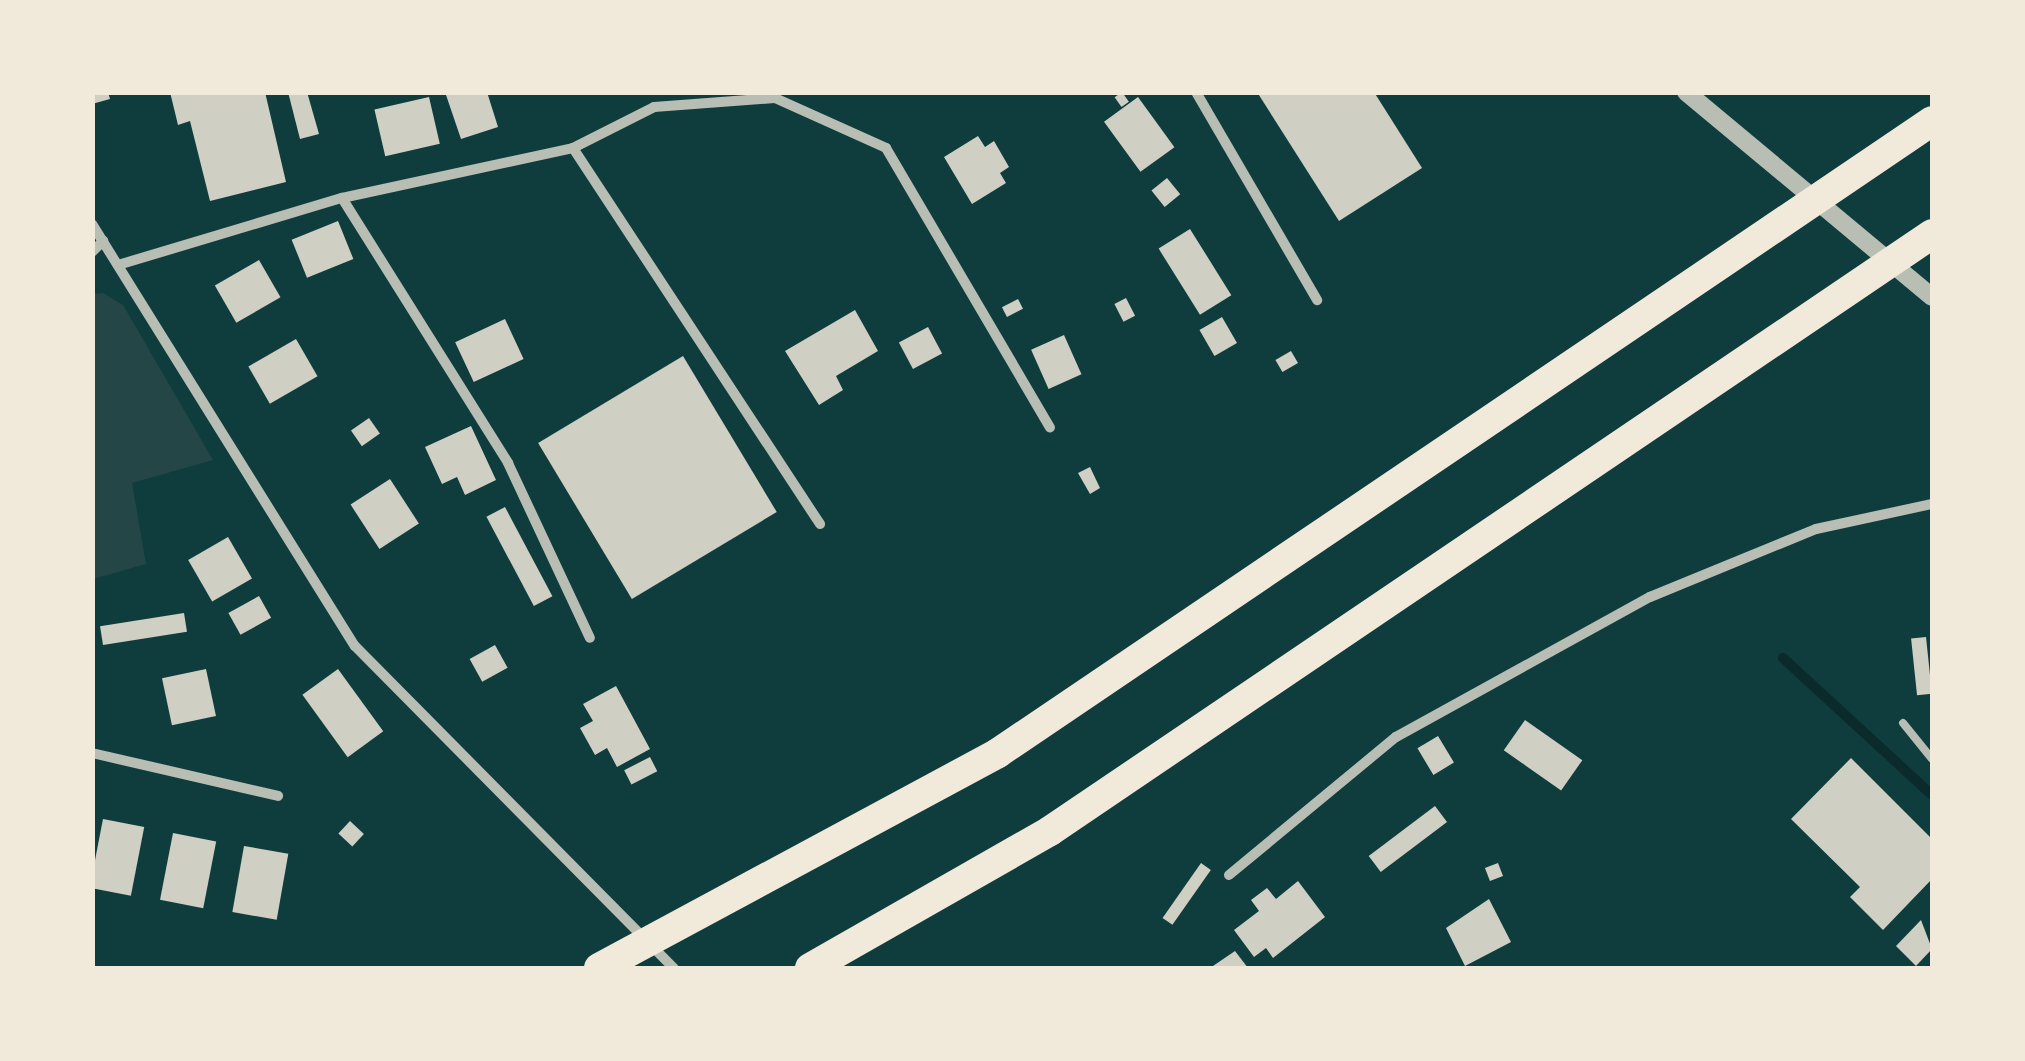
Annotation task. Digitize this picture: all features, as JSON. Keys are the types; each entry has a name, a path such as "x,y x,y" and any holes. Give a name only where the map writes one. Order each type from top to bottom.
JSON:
{"highway":[{"path":"599,968 749,896 998,754 1932,122"},
{"path":"813,967 1050,831 1759,355 1932,234"}],"street":[{"path":"1196,92 1317,300"},
{"path":"1686,92 1932,297"},
{"path":"118,265 342,198 573,148 654,108 775,98 886,148 1050,428"},
{"path":"573,148 820,524"},
{"path":"342,198 508,463 590,638"},
{"path":"92,224 355,646 674,968"},
{"path":"92,252 103,241"},
{"path":"1230,876 1396,737 1650,596 1816,529 1932,504"},
{"path":"92,753 278,796"}],"lane":[{"path":"1903,723 1932,759"}],"shaded area":[{"path":"103,293 123,305 213,460 132,483 146,564 93,579 92,294"}],"building":[{"path":"92,92 108,92 110,99 92,104"},
{"path":"170,92 265,92 286,182 210,201 190,121 178,125"},
{"path":"288,92 307,92 319,134 300,139"},
{"path":"445,92 487,92 498,127 461,139"},
{"path":"1122,92 1129,102 1122,107 1115,97"},
{"path":"1257,92 1374,92 1422,168 1339,221"},
{"path":"429,97 440,144 385,156 374,110"},
{"path":"1138,97 1174,147 1140,172 1104,122"},
{"path":"978,136 985,147 994,141 1009,167 1000,173 1006,183 972,204 944,157"},
{"path":"1167,178 1180,194 1165,207 1151,191"},
{"path":"338,221 353,259 307,278 292,240"},
{"path":"1190,229 1231,295 1200,315 1159,249"},
{"path":"259,260 280,297 236,323 215,286"},
{"path":"1126,298 1135,316 1123,322 1114,304"},
{"path":"1018,299 1023,309 1007,317 1002,307"},
{"path":"855,310 878,351 836,376 843,390 819,405 785,351"},
{"path":"1222,317 1237,343 1214,356 1199,330"},
{"path":"505,319 524,359 474,382 455,342"},
{"path":"928,327 942,353 913,369 899,342"},
{"path":"1064,335 1081,374 1049,389 1031,350"},
{"path":"296,339 318,376 270,404 248,366"},
{"path":"1291,351 1298,363 1282,372 1275,360"},
{"path":"683,356 777,512 632,599 538,443"},
{"path":"369,418 380,434 362,446 351,431"},
{"path":"471,426 496,480 465,495 457,477 442,484 425,447"},
{"path":"1090,467 1100,488 1090,494 1078,473"},
{"path":"390,479 419,523 379,549 351,505"},
{"path":"505,507 552,596 534,606 486,517"},
{"path":"228,537 252,579 212,602 188,560"},
{"path":"259,596 271,618 241,635 228,613"},
{"path":"184,613 187,632 103,645 100,626"},
{"path":"1926,637 1932,694 1917,695 1911,639"},
{"path":"495,645 508,668 482,682 470,659"},
{"path":"206,669 216,716 172,725 162,678"},
{"path":"338,669 383,731 348,757 302,695"},
{"path":"616,686 650,749 617,767 607,748 595,755 580,728 593,721 583,704"},
{"path":"1525,720 1582,760 1561,790 1504,750"},
{"path":"1438,736 1454,763 1433,775 1417,748"},
{"path":"650,757 657,771 631,784 624,770"},
{"path":"1851,758 1932,839 1932,879 1883,930 1850,897 1860,887 1791,819"},
{"path":"1435,806 1447,822 1381,872 1369,856"},
{"path":"103,819 144,827 131,896 92,888"},
{"path":"350,821 364,834 352,846 338,833"},
{"path":"173,833 216,841 203,908 160,900"},
{"path":"244,846 288,854 277,920 232,912"},
{"path":"1201,863 1211,870 1172,925 1163,918"},
{"path":"1498,863 1503,876 1490,881 1485,868"},
{"path":"1298,881 1325,917 1273,958 1266,948 1254,957 1234,930 1259,911 1251,900 1267,888 1276,899"},
{"path":"1489,899 1511,942 1465,966 1446,928"},
{"path":"1921,920 1932,949 1916,966 1896,946"},
{"path":"1235,951 1248,968 1210,968"}],"waterway":[{"path":"1783,658 1932,795"}]}
